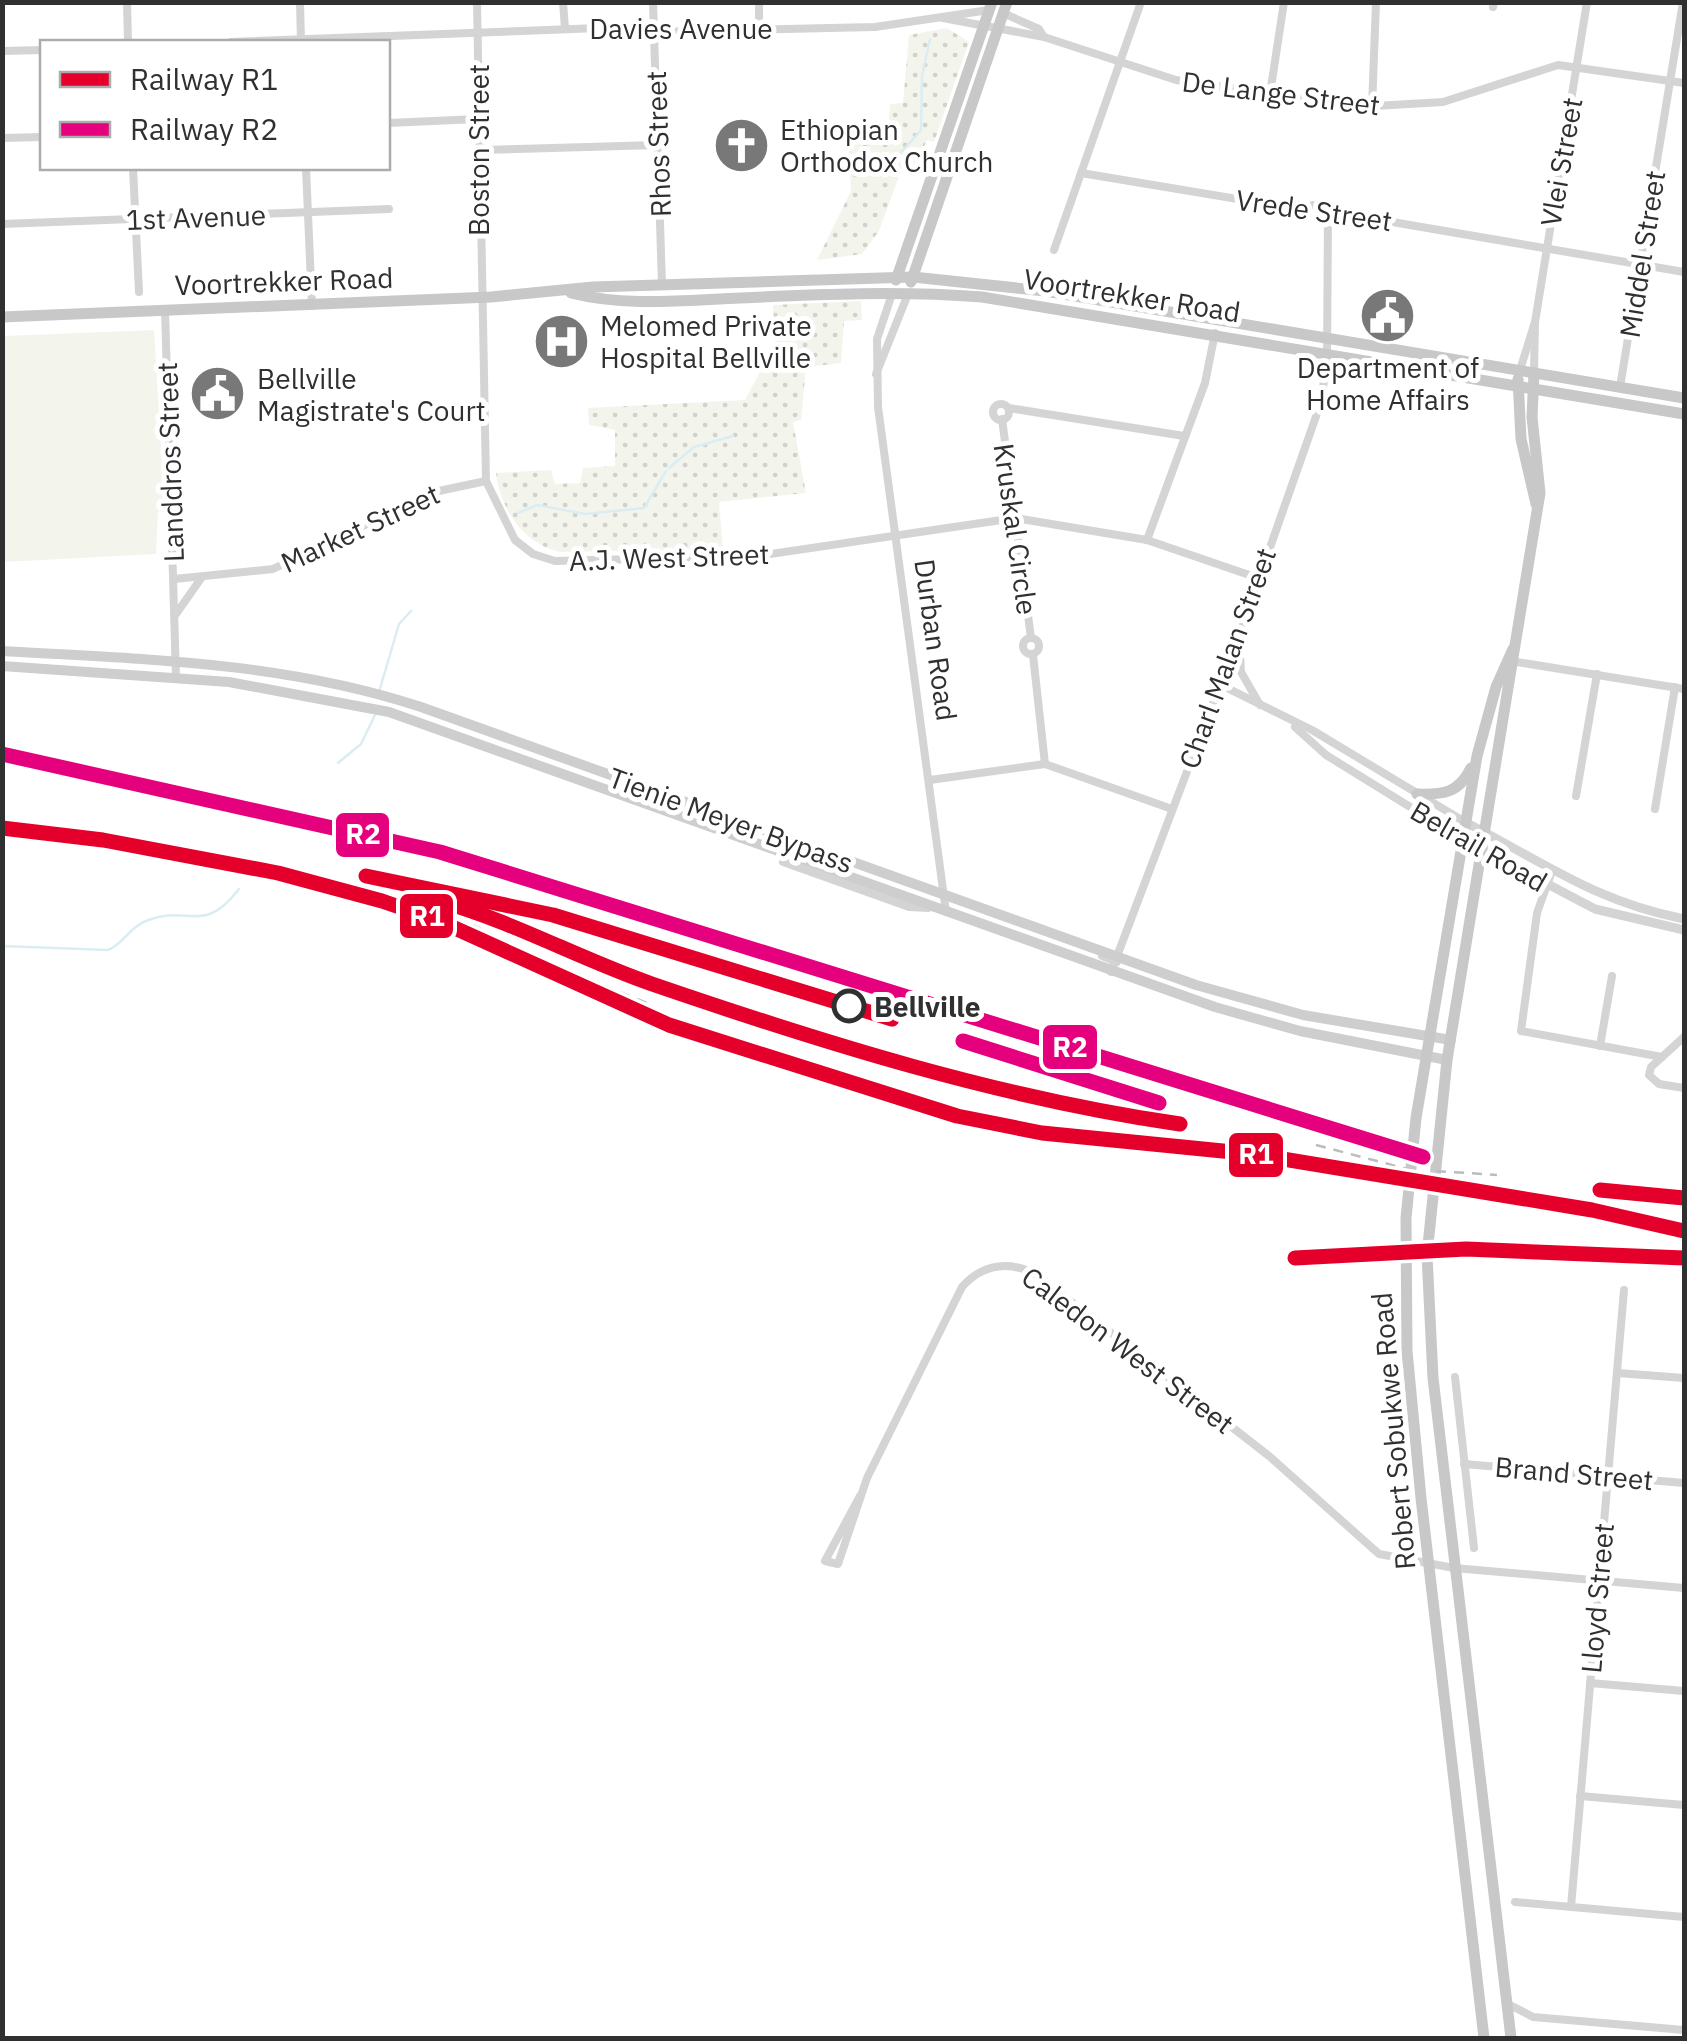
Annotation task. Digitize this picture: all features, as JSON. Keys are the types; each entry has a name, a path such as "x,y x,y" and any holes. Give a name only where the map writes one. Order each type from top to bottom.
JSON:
{"main road":[{"name":"Durban Road","path":"892,294 991,6"},
{"name":"Durban Road","path":"908,294 1005,8"},
{"name":"Voortrekker Road","path":"2,318 897,277 1045,292 1684,398"},
{"name":"Voortrekker Road","path":"567,292 592,298 662,300 847,294 998,299 1684,414"},
{"name":"Robert Sobukwe Road","path":"1520,370 1517,385 1521,440 1536,504"},
{"name":"Robert Sobukwe Road","path":"1511,2038 1454,1568 1431,1352 1427,1255 1434,1153 1447,1060 1540,493 1534,373"},
{"name":"Tienie Meyer Bypass","path":"2,650 292,673 368,690 1215,1007 1447,1060"},
{"name":"Robert Sobukwe Road","path":"1484,2038 1428,1561 1407,1351 1405,1257 1413,1149 1465,822 1477,756 1511,657"},
{"name":"Tienie Meyer Bypass","path":"2,666 278,688 388,712 503,743 1261,1006 1451,1040"},
{"path":"1417,794 1442,794 1457,788 1477,756"}],"street":[{"path":"128,2 128,40"},
{"path":"300,2 301,40"},
{"name":"Boston Street","path":"477,2 480,298"},
{"path":"563,2 564,29"},
{"name":"Rhos Street","path":"652,2 662,285"},
{"path":"758,2 760,28"},
{"path":"1054,250 1141,2"},
{"path":"1270,94 1284,2"},
{"path":"1372,108 1376,2"},
{"name":"Vlei Street","path":"1534,373 1535,322 1587,2"},
{"name":"Middel Street","path":"1620,387 1683,2"},
{"name":"Davies Avenue","path":"321,40 564,29 654,32 875,27 943,18 991,6"},
{"name":"De Lange Street","path":"991,6 1005,8 1039,29 1044,37"},
{"name":"Davies Avenue","path":"943,18 998,28"},
{"name":"De Lange Street","path":"998,28 1044,37 1176,80 1372,108 1443,102 1548,66 1577,66 1684,84"},
{"path":"2,51 40,50"},
{"path":"390,123 478,119"},
{"path":"2,138 40,137"},
{"path":"479,150 658,145"},
{"path":"134,170 139,292"},
{"path":"306,170 312,306"},
{"name":"Vrede Street","path":"1081,173 1298,209 1313,205 1328,211 1684,272"},
{"name":"1st Avenue","path":"2,224 389,209"},
{"name":"Charl Malan Street","path":"1117,962 791,843 783,861 909,907 946,912 1112,973 1117,962 1218,684 1239,635 1320,405 1328,352 1328,211"},
{"name":"Durban Road","path":"892,294 877,339 876,374 946,912"},
{"name":"Durban Road","path":"876,374 908,294"},
{"name":"A.J. West Street","path":"480,298 486,480 515,540 533,554 555,562 746,557 1015,518 1147,540 1258,578"},
{"name":"Landdros Street","path":"164,310 176,677"},
{"name":"Vlei Street","path":"1520,370 1535,322"},
{"path":"1147,540 1204,383 1214,333"},
{"name":"Kruskal Circle","path":"1046,764 1033,655 1023,649 1030,638 1002,420 994,415 995,406 1004,404 1008,408 1184,436"},
{"name":"Market Street","path":"174,579 273,569 440,489 486,480"},
{"name":"Landdros Street","path":"175,614 202,577"},
{"path":"1239,635 1241,672 1261,707"},
{"path":"1511,657 1680,688 1655,809"},
{"path":"1576,796 1597,674"},
{"name":"Belrail Road","path":"1218,684 1292,724 1312,730 1552,871 1617,903 1684,919"},
{"name":"Belrail Road","path":"1292,724 1326,755 1462,839 1546,885 1594,909 1684,930"},
{"path":"930,780 1046,764 1172,809"},
{"path":"1552,871 1529,963 1520,1030 1527,1035 1662,1057"},
{"path":"1600,1046 1612,976"},
{"path":"1684,1037 1650,1070 1650,1078 1684,1088"},
{"name":"Caledon West Street","path":"860,1496 962,1287 985,1269 1012,1265 1030,1271 1269,1456 1370,1549 1390,1558 1428,1561"},
{"name":"Lloyd Street","path":"1571,1907 1624,1290"},
{"path":"1618,1373 1684,1378"},
{"path":"1455,1376 1474,1548"},
{"name":"Brand Street","path":"1464,1464 1684,1482"},
{"path":"860,1496 838,1564 824,1561 860,1496"},
{"path":"1428,1561 1454,1568 1684,1588"},
{"path":"1590,1683 1684,1691"},
{"path":"1580,1796 1684,1805"},
{"path":"1515,1902 1684,1917"},
{"path":"1506,2002 1533,2017 1684,2030"}],"shaded area":[{"path":"947,28 969,42 934,142 927,140 915,168 903,165 879,231 862,254 817,260 851,191 848,135 888,134 890,104 903,103 909,35"},
{"path":"861,301 862,320 844,321 841,363 806,367 801,420 793,422 806,493 719,502 723,549 561,552 536,542 516,524 503,500 496,473 551,470 555,484 580,483 583,468 615,466 615,430 589,425 588,408 745,400 775,344 773,305"},
{"path":"154,330 164,496 163,509 158,512 156,554 3,562 3,336"}],"waterway":[{"path":"897,157 921,130 922,76 930,39"},
{"path":"669,468 694,447 733,436"},
{"path":"518,513 537,505 585,514 644,508 666,471"},
{"path":"379,692 399,624 411,611"},
{"path":"338,763 361,744 375,715"},
{"path":"2,946 108,950 146,921 161,916 215,912 239,889"}],"railway":[{"path":"2,828 103,840 298,877"},
{"path":"473,925 536,958 652,1005"},
{"path":"1316,1145 1453,1181"},
{"path":"1280,1159 1346,1164"},
{"path":"1436,1171 1497,1175"},
{"path":"1453,1249 1684,1258"},
{"path":"1295,1258 1414,1253"}],"rail line":[{"name":"R2","path":"2,754 440,852 1423,1157"},
{"name":"R1","path":"2,828 103,840 278,873 382,901 437,920 669,1025 957,1116 1042,1133 1253,1154 1592,1210 1684,1231"},
{"name":"R1","path":"366,876 553,915 892,1019"},
{"name":"R1","path":"440,901 652,984 847,1047 979,1084 1180,1124"},
{"name":"R2","path":"963,1041 1159,1103"},
{"name":"R1","path":"1600,1190 1684,1198"},
{"name":"R1","path":"1295,1258 1466,1249 1684,1258"}],"place":[{"name":"Ethiopian Orthodox Church","path":"741,145"},
{"name":"Department of Home Affairs","path":"1388,316"},
{"name":"Melomed Private Hospital Bellville","path":"561,341"},
{"name":"Bellville Magistrate's Court","path":"218,394"},
{"name":"Bellville","path":"849,1006"}]}
